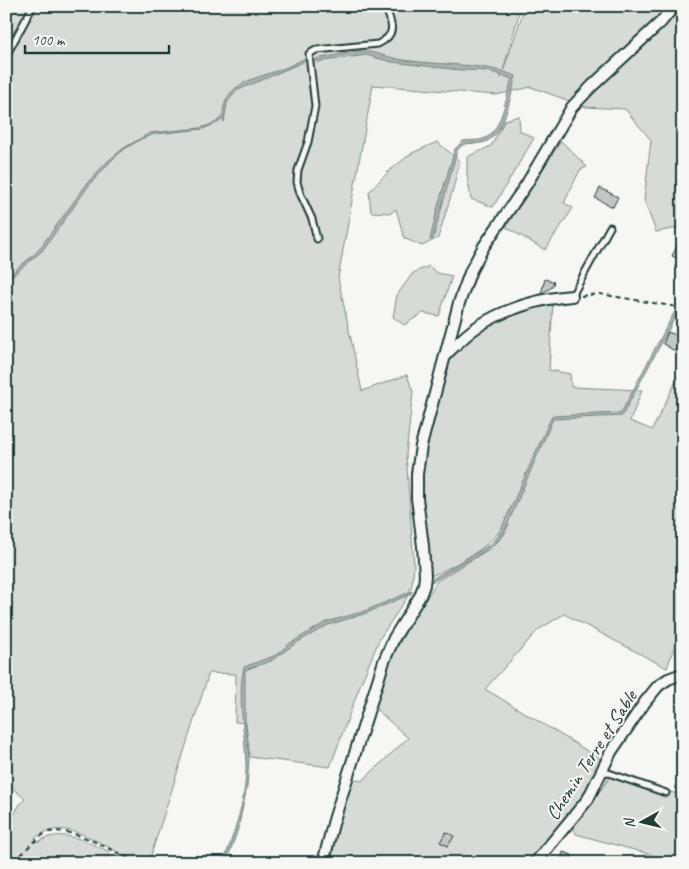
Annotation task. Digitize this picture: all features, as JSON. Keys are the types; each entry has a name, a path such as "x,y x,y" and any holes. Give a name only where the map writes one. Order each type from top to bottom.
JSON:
{"street":[{"path":"323,863 334,820 384,660 394,638 420,596 424,585 425,576 417,498 420,446 471,270 484,246 526,185 572,107 661,22 674,6"},
{"path":"445,356 475,328 494,317 557,297 572,296"},
{"name":"Chemin Terre et Sable","path":"535,863 588,799 611,752 645,702 658,686 668,679 682,674"}],"lane":[{"path":"6,56 33,6"},
{"path":"317,239 312,219 297,182 298,170 308,142 315,106 309,54 316,50 378,44 386,40 391,33 392,27 386,6"},
{"path":"572,296 610,227"},
{"path":"603,771 666,792"}],"path":[{"path":"572,296 600,294 683,308"},
{"path":"16,863 30,846 40,838 48,833 57,832 85,837 137,863"}],"shaded area":[{"path":"6,6 521,6 501,78 525,6 533,6 537,12 575,8 576,6 667,6 683,11 683,227 656,232 644,200 651,140 625,109 586,107 531,87 496,95 373,85 338,278 362,391 407,375 413,392 406,454 414,565 412,585 406,599 380,638 330,767 250,757 246,723 235,722 236,674 209,673 151,855 142,863 75,832 55,830 45,832 35,838 38,842 56,836 84,840 110,852 107,863 6,863 6,828 25,799 6,782"},
{"path":"358,51 418,62 489,68 516,76 506,113 498,131 485,142 466,144 457,151 433,239 430,240 455,149 463,141 483,139 495,129 499,122 512,79 489,71 460,70 392,62 366,55 317,62 316,59"},
{"path":"304,59 301,63 236,91 227,103 224,122 223,119 219,122 203,129 155,134 141,139 123,150 90,184 42,251 6,281 6,278 37,252 89,181 108,161 124,148 150,133 200,128 215,123 223,116 224,105 235,89 252,79"},
{"path":"519,116 520,131 534,138 493,207 471,199 467,175 467,157 491,146 505,120"},
{"path":"561,141 587,167 580,170 564,203 573,208 545,250 506,227"},
{"path":"437,142 460,161 438,238 422,246 404,238 396,209 391,213 371,212 369,192 389,171 412,153"},
{"path":"429,266 437,273 452,276 439,316 423,313 404,325 393,317 397,295 413,273"},
{"path":"553,301 549,370 570,374 571,387 642,390 630,421 652,430 683,367 683,621 667,668 564,614 538,630 485,689 604,761 587,798 528,863 331,863 341,810 351,778 362,781 408,738 376,709 395,651 437,581 491,548 504,535 509,524 473,554 431,576 421,476 423,449 449,362 476,331 500,317"},
{"path":"675,311 678,312 622,416 553,419 502,537 483,552 432,582 432,579 491,544 498,536 552,416 621,413"},
{"path":"412,591 411,594 364,614 328,625 296,643 271,661 245,670 245,719 249,759 247,787 238,829 226,863 223,863 236,826 245,788 246,763 241,691 244,667 276,655 289,644 326,622 362,612"},
{"path":"613,773 683,796 683,863 666,863 667,859 576,834 573,827"}],"building":[{"path":"600,188 618,197 613,207 595,198"},
{"path":"683,234 683,261 672,256"},
{"path":"545,279 554,282 552,287 541,294"},
{"path":"668,332 681,337 675,351 663,344"},
{"path":"446,832 454,836 448,846 440,842"},
{"path":"563,852 572,855 570,863 561,861"}]}
